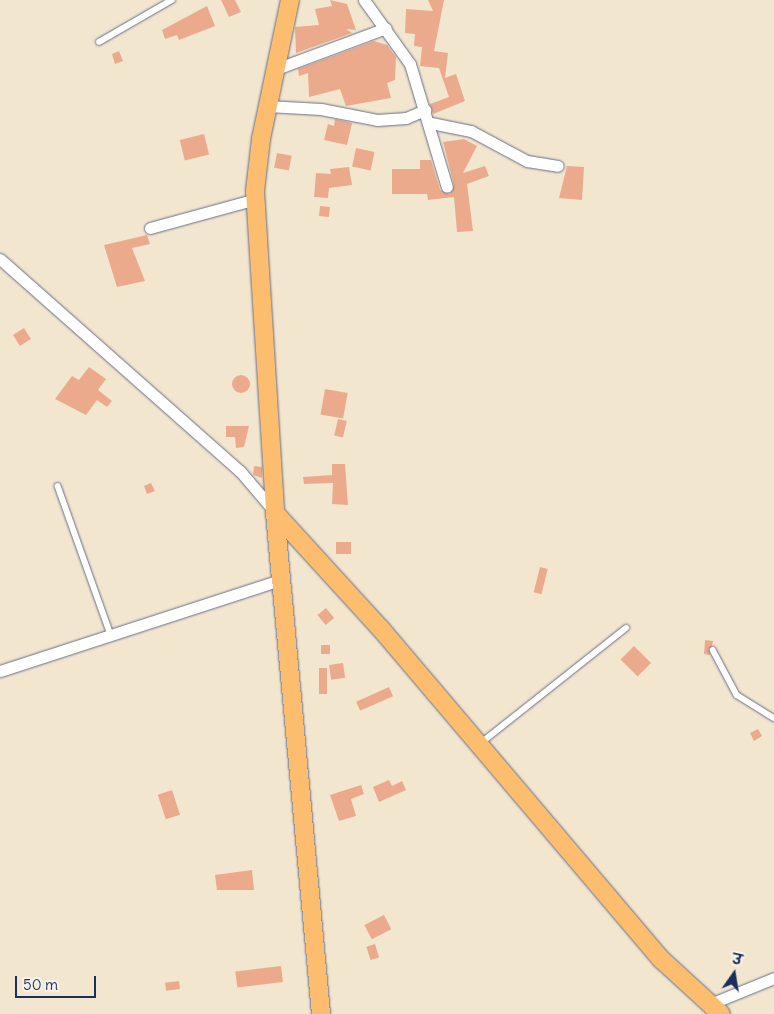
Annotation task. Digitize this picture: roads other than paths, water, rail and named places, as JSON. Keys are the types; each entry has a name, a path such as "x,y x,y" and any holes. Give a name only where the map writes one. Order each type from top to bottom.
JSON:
{"main road":[{"path":"290,0 267,106 256,198 275,513 283,579 321,1014"},
{"path":"275,513 479,744 662,960 716,1009"}],"street":[{"path":"364,0 386,28 410,64 425,110 431,122 447,187"},
{"path":"276,69 386,28"},
{"path":"267,106 321,109 383,120 425,110"},
{"path":"431,122 471,131 527,162 558,166"},
{"path":"150,228 256,198"},
{"path":"0,260 240,471 275,513"},
{"path":"0,671 110,632 283,579"},
{"path":"716,1009 774,978"}],"lane":[{"path":"99,42 172,0"},
{"path":"58,486 110,632"},
{"path":"479,744 626,628"},
{"path":"713,650 737,695 774,718"}]}
